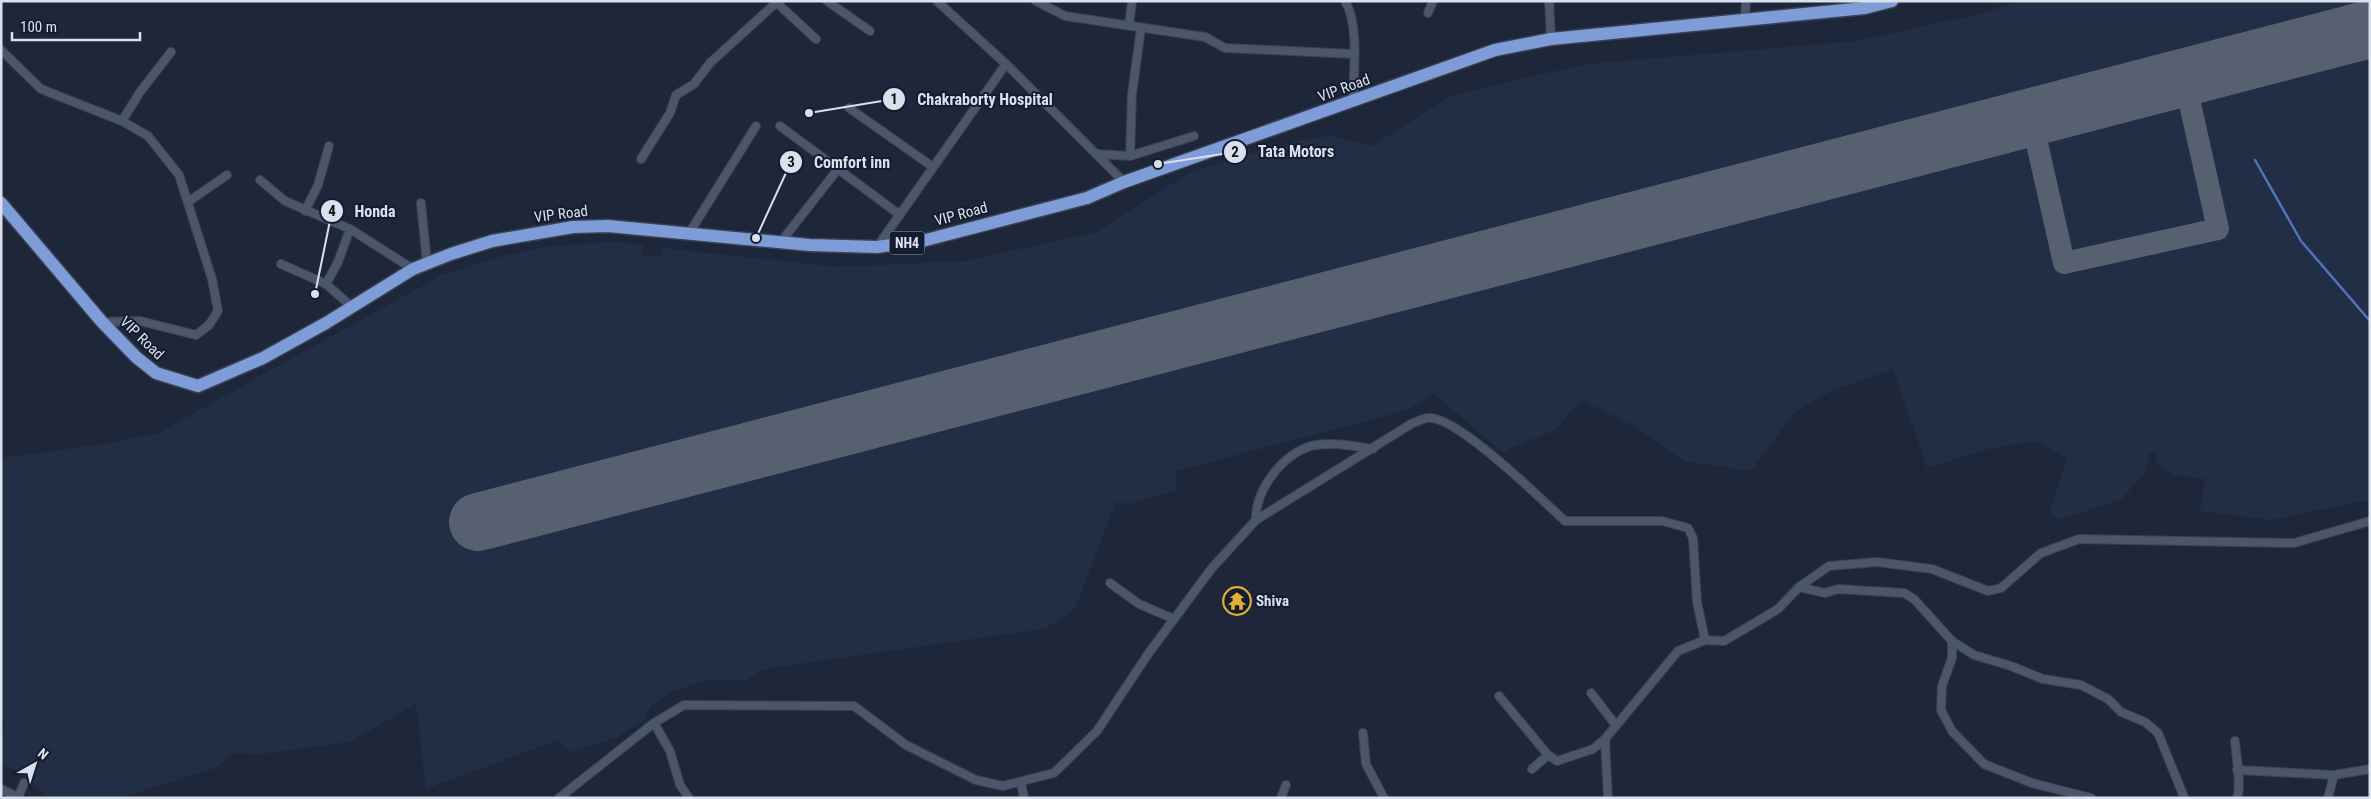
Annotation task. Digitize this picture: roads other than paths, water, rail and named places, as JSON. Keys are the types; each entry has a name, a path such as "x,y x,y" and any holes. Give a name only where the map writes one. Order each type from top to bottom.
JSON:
{"highway":[{"name":"VIP Road","path":"1,204 102,322 136,357 156,373 198,386 263,358 352,307 413,269 492,241 573,226 608,226 780,243 878,247 926,240 1087,198 1124,182 1495,50 1551,39 1745,19 1892,1"}],"street":[{"path":"827,1 870,31"},
{"path":"937,1 1006,64 1124,182"},
{"path":"1036,1 1065,16 1205,37 1224,48 1354,54"},
{"path":"1129,26 1132,1"},
{"path":"1345,1 1351,12 1354,54 1353,102"},
{"path":"1428,14 1433,1"},
{"path":"1549,1 1551,39"},
{"path":"1745,19 1746,1"},
{"path":"641,159 670,113 676,95 694,84 710,63 778,2 816,39"},
{"path":"1130,156 1132,94 1141,28"},
{"path":"1,50 41,89 122,121 148,136 179,175 212,279 218,311 209,325 196,334 140,321 102,322"},
{"path":"122,121 140,92 171,52"},
{"path":"878,247 1006,64"},
{"path":"849,108 933,167"},
{"path":"688,235 756,126"},
{"path":"780,126 900,215"},
{"path":"1096,154 1130,156 1194,136"},
{"path":"305,211 318,185 330,146"},
{"path":"780,243 838,169"},
{"path":"188,202 227,175"},
{"path":"260,180 284,201 350,229 413,269"},
{"path":"421,202 427,263"},
{"path":"326,284 338,262 350,229"},
{"path":"281,264 326,284 352,307"},
{"path":"560,798 654,723 684,705 854,706 906,745 976,780 1004,786 1054,773 1097,731 1148,654 1212,568 1256,520 1374,449 1411,424 1430,418 1452,426 1510,470 1565,521 1662,521 1688,528 1693,538 1697,602 1705,640"},
{"path":"1256,520 1255,506 1266,482 1287,460 1311,446 1344,445 1374,449"},
{"path":"1499,696 1548,755 1557,761 1593,749 1605,739 1615,724 1678,651 1705,640 1724,641 1778,609 1799,587 1829,566 1877,562 1932,569 1988,591 2001,588 2041,553 2079,539 2294,543 2370,521"},
{"path":"1110,583 1139,604 1174,619"},
{"path":"1799,587 1825,593 1838,589 1904,593 1914,599 1952,641 1974,655 2011,666 2043,679 2081,685 2108,699 2122,712 2145,722 2158,733 2184,797"},
{"path":"1952,641 1952,658 1942,686 1941,710 1952,731 1984,764 2032,783 2091,798"},
{"path":"1591,693 1615,724"},
{"path":"654,723 670,751 680,785 689,798"},
{"path":"1363,733 1366,764 1384,798"},
{"path":"1605,739 1608,798"},
{"path":"2235,741 2240,788 2237,798"},
{"path":"1532,769 1548,755"},
{"path":"2237,770 2334,776 2370,769"},
{"path":"2328,798 2334,776"},
{"path":"1,789 18,797 24,783"},
{"path":"1021,783 1024,798"},
{"path":"1281,798 1286,785"}],"waterway":[{"path":"2255,160 2301,241 2370,321"}],"place":[{"name":"Chakraborty Hospital","path":"809,113"},
{"name":"Tata Motors","path":"1158,164"},
{"name":"Comfort inn","path":"756,238"},
{"name":"Honda","path":"315,294"},
{"name":"Shiva","path":"1237,601"}]}
